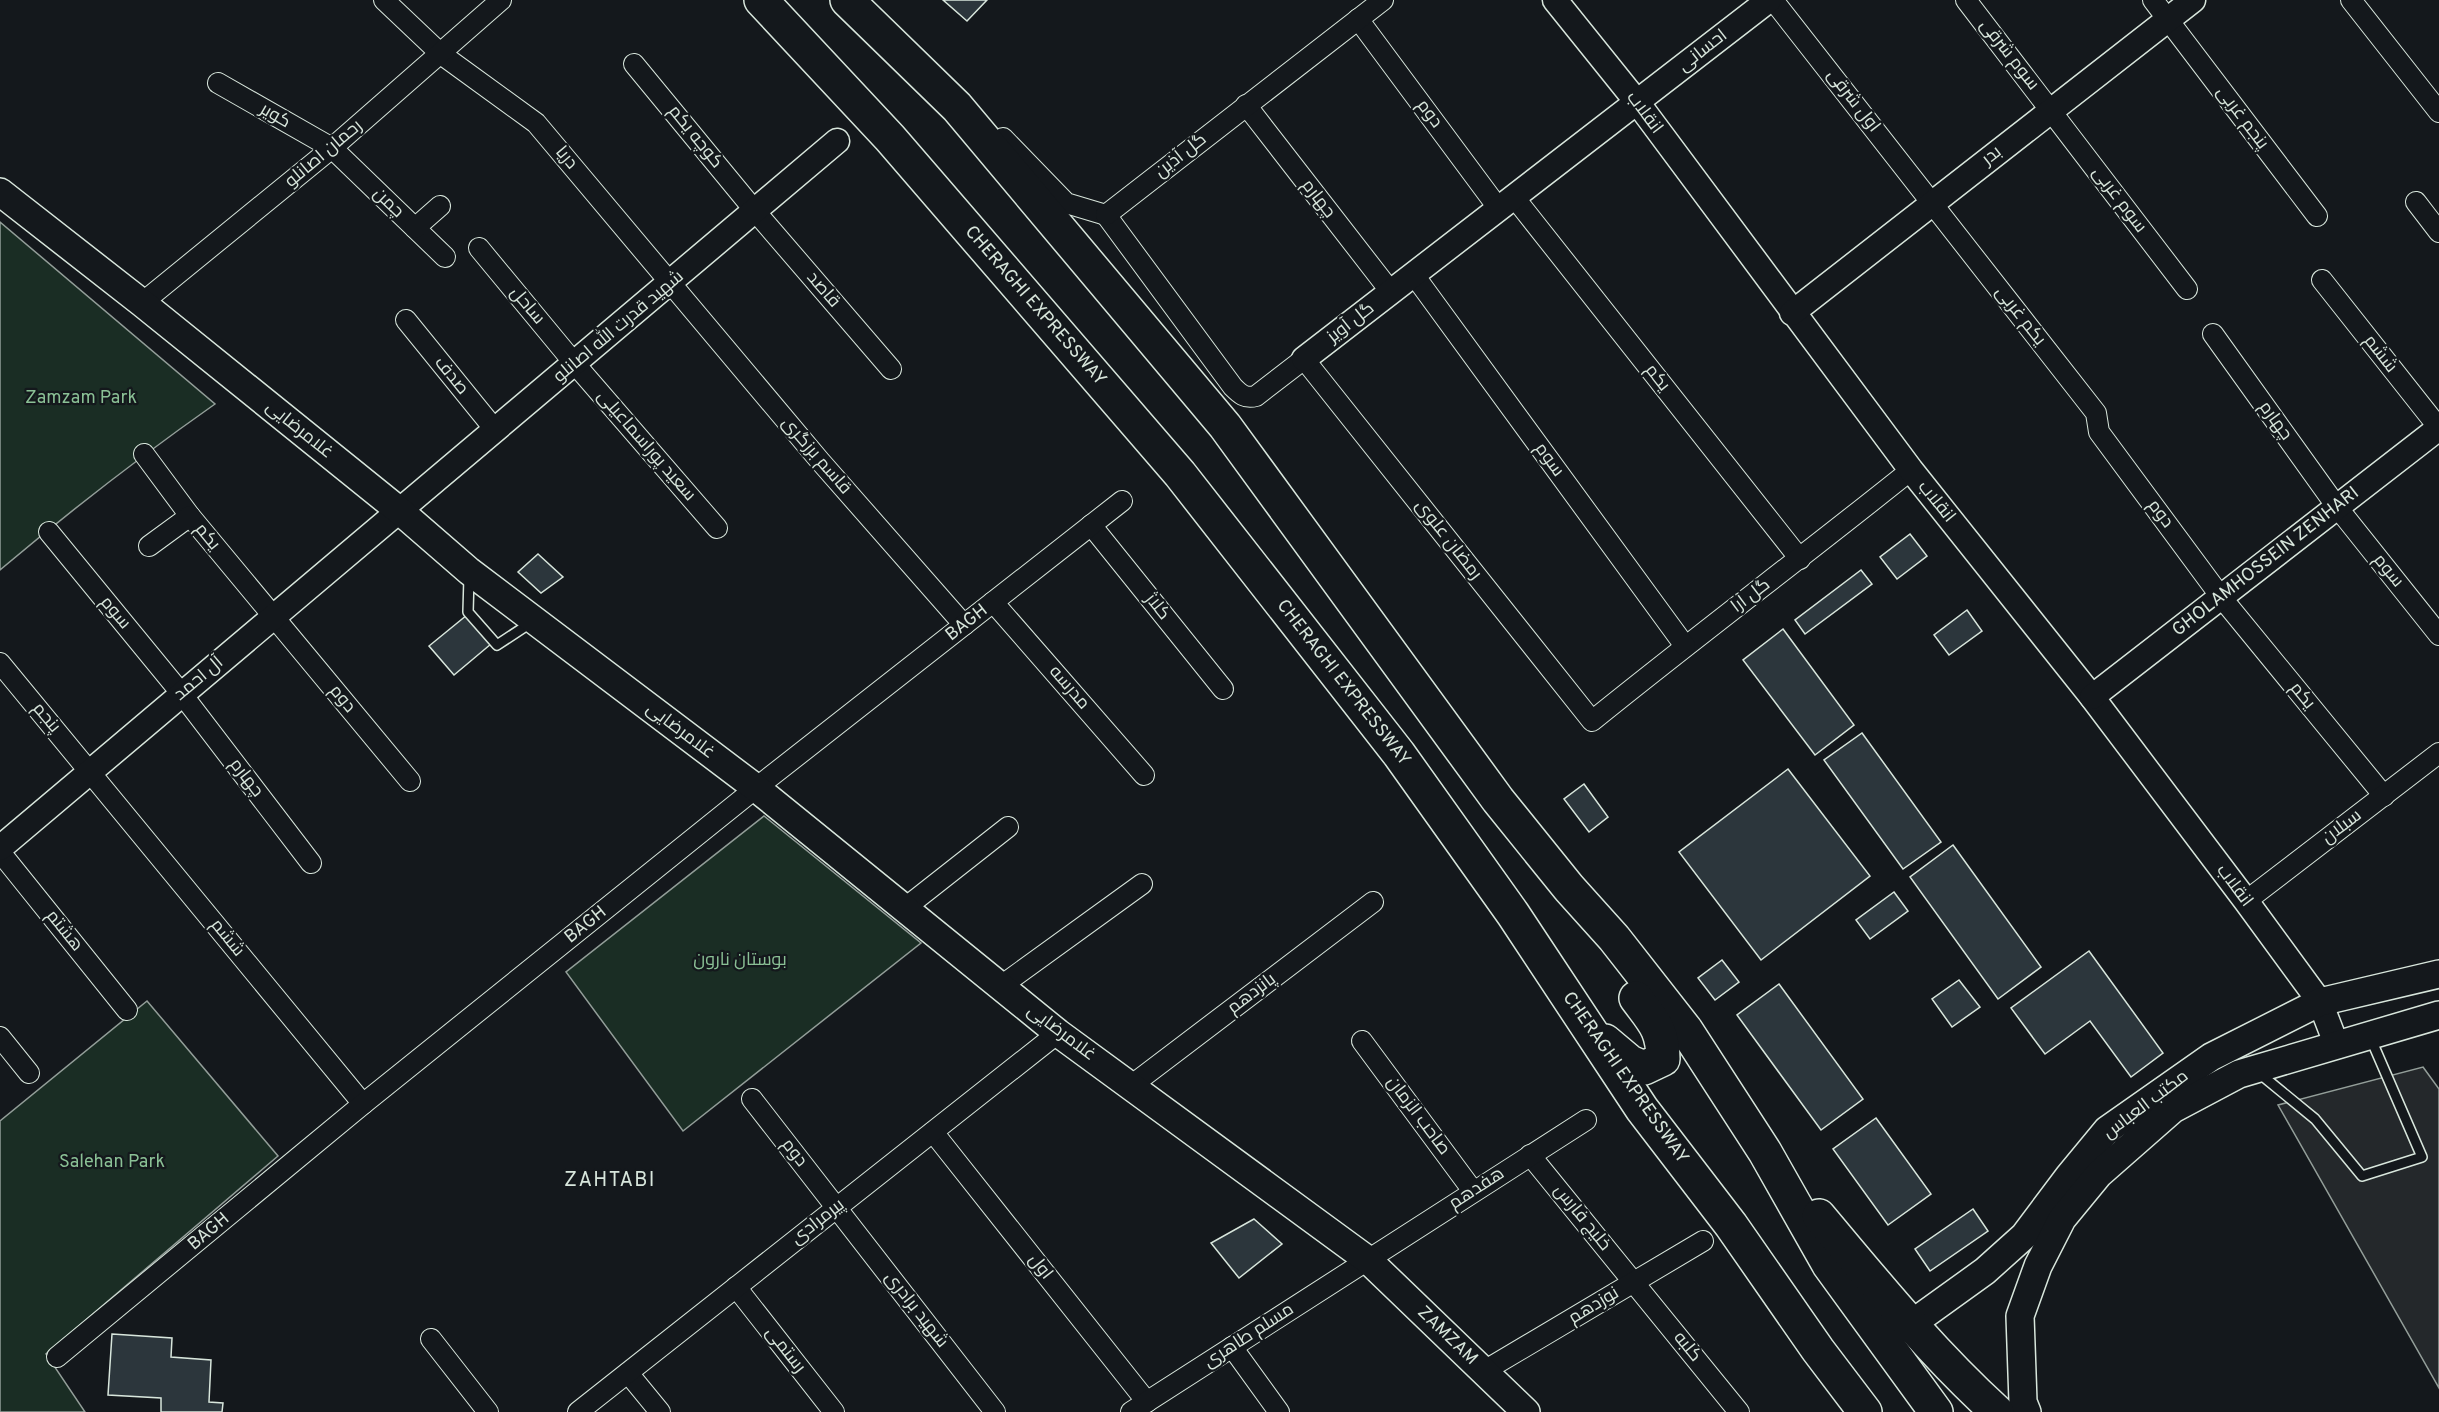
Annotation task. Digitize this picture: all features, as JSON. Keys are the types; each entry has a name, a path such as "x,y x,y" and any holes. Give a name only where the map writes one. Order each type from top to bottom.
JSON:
{"highway":[{"name":"CHERAGHI EXPRESSWAY","path":"761,0 890,138 1180,474 1399,754 1514,914 1642,1109 1731,1225 1818,1350 1865,1412"},
{"path":"847,0 970,112 1225,426 1498,800 1569,888 1614,938 1686,1030 1765,1152 1829,1265 1936,1412"},
{"path":"1569,888 1590,930 1623,981 1660,1030 1663,1059 1644,1068 1630,1062 1582,1019"},
{"path":"1765,1152 1910,1325 1959,1378 1997,1412"}],"main road":[{"name":"غلامرضایی","path":"0,192 142,303 470,571 756,788 1058,1032 1368,1260"},
{"name":"مکتب العباس","path":"1910,1325 1985,1271 2025,1236 2069,1176 2107,1130 2211,1057 2320,1002 2439,974"},
{"name":"مکتب العباس","path":"2028,1412 2023,1402 2020,1316 2038,1266 2062,1219 2099,1174 2173,1109 2240,1074 2439,1015"},
{"name":"ZAMZAM","path":"1368,1260 1526,1412"}],"street":[{"name":"دریا","path":"384,0 441,54 536,123 671,283"},
{"name":"رحمان اصانلو","path":"142,303 332,148 501,0"},
{"name":"گل آذین","path":"1106,215 1383,0"},
{"name":"انقلاب","path":"1555,0 1637,102 1911,470 2092,697 2246,901 2320,1002 2337,1046"},
{"name":"احسانی","path":"1637,102 1771,0"},
{"name":"اول شرقی","path":"1771,0 1933,203"},
{"name":"سوم شرقی","path":"1966,0 2051,111"},
{"name":"پنجم غربی","path":"2153,0 2317,216"},
{"name":"بدر","path":"1792,313 2193,0"},
{"path":"2351,0 2439,112"},
{"name":"دوم","path":"1358,19 1506,203"},
{"name":"کوچه یکم","path":"634,64 755,211"},
{"name":"کویر","path":"218,83 332,148"},
{"name":"گل آویز","path":"1106,215 1233,387 1249,398 1256,396 1637,102"},
{"name":"چهارم","path":"1246,105 1390,292"},
{"name":"سوم غربی","path":"2051,111 2187,289"},
{"path":"970,112 1066,203 1106,215"},
{"name":"شهید قدرت الله اصانلو","path":"400,512 837,141"},
{"name":"چمن","path":"332,148 445,257"},
{"path":"2416,202 2439,232"},
{"name":"یکم","path":"1506,203 1800,559"},
{"name":"یکم غربی","path":"1933,203 2096,413 2099,432"},
{"path":"415,228 440,206"},
{"name":"قاصد","path":"755,211 891,369"},
{"name":"ساحل","path":"479,248 575,364"},
{"name":"سوم","path":"1414,275 1685,646"},
{"name":"ششم","path":"2322,280 2439,428"},
{"name":"قاسم برزگری","path":"671,283 820,461 964,625"},
{"name":"صدف","path":"406,320 496,431"},
{"name":"چهارم","path":"2213,334 2337,507"},
{"name":"رمضان علوی","path":"1304,359 1592,721"},
{"name":"سعید پوراسماعیلی","path":"575,364 717,528"},
{"name":"GHOLAMHOSSEIN ZENHARI","path":"2092,697 2439,428"},
{"name":"دوم","path":"2099,432 2221,597"},
{"name":"یکم","path":"144,454 190,516 273,618"},
{"name":"گل آرا","path":"1592,721 1911,470"},
{"name":"BAGH","path":"57,1357 363,1104 756,788 1122,501"},
{"name":"سوم","path":"2337,507 2439,635"},
{"name":"آل احمد","path":"0,850 181,693 400,512"},
{"path":"149,546 190,516"},
{"name":"کلاژ","path":"1091,525 1223,690"},
{"name":"سوم","path":"49,532 181,693"},
{"name":"یکم","path":"2221,597 2384,796"},
{"name":"مدرسه","path":"993,602 1144,774"},
{"name":"دوم","path":"273,618 411,781"},
{"name":"پنجم","path":"0,663 92,772"},
{"name":"چهارم","path":"181,693 311,863"},
{"name":"سبلان","path":"2246,901 2439,753"},
{"name":"ششم","path":"92,772 363,1104"},
{"path":"905,908 1008,827"},
{"name":"هشتم","path":"0,850 127,1010"},
{"path":"1001,986 1142,884"},
{"name":"پانزدهم","path":"1132,1085 1373,902"},
{"name":"پیرمرادی","path":"578,1412 1058,1032"},
{"path":"0,1037 29,1073"},
{"name":"صاحب الزمان","path":"1362,1041 1473,1191"},
{"name":"دوم","path":"752,1100 837,1208"},
{"name":"هفدهم","path":"1368,1260 1586,1120"},
{"name":"اول","path":"933,1132 1139,1407"},
{"name":"خلیج فارس","path":"1530,1155 1634,1282"},
{"name":"شهید برادری","path":"837,1208 995,1412"},
{"name":"نوزدهم","path":"1484,1371 1703,1241"},
{"name":"مسلم طاهری","path":"1139,1407 1368,1260"},
{"name":"کلبه","path":"1634,1282 1739,1412"},
{"name":"رستمی","path":"736,1287 834,1412"},
{"path":"431,1340 488,1412"},
{"path":"1232,1347 1279,1412"},
{"path":"628,1372 660,1412"}],"lane":[{"path":"470,571 468,612 497,645 533,621"},
{"path":"2255,1070 2316,1119 2362,1176 2422,1157 2370,1037"}],"green space":[{"name":"Zamzam Park","path":"0,222 215,404 106,484 0,570"},
{"name":"بوستان نارون","path":"764,816 921,943 683,1131 566,972"},
{"name":"Salehan Park","path":"147,1001 278,1156 46,1354 85,1412 0,1412 0,1121"}],"shaded area":[{"path":"2423,1067 2439,1089 2439,1388 2278,1105"}],"building":[{"path":"943,0 987,0 967,21"},
{"path":"1910,534 1927,556 1897,579 1880,557"},
{"path":"538,554 563,577 541,593 518,572"},
{"path":"1861,570 1872,584 1805,634 1795,620"},
{"path":"1967,610 1982,631 1949,655 1934,635"},
{"path":"467,615 491,644 454,675 429,646"},
{"path":"1783,629 1854,725 1815,755 1743,660"},
{"path":"1862,733 1941,842 1903,869 1824,760"},
{"path":"1788,769 1870,876 1761,960 1679,852"},
{"path":"1584,784 1608,817 1589,832 1564,799"},
{"path":"1953,845 2041,967 1998,999 1910,877"},
{"path":"1894,892 1908,911 1870,939 1856,920"},
{"path":"2089,951 2163,1053 2131,1077 2090,1021 2045,1054 2011,1008"},
{"path":"1722,960 1739,982 1715,1000 1698,978"},
{"path":"1959,980 1980,1007 1952,1027 1932,999"},
{"path":"1779,984 1863,1099 1821,1130 1737,1015"},
{"path":"1876,1118 1931,1194 1888,1225 1833,1149"},
{"path":"1973,1209 1988,1231 1930,1271 1915,1249"},
{"path":"1254,1219 1282,1244 1239,1278 1211,1243"},
{"path":"112,1334 172,1338 171,1357 211,1360 209,1402 223,1403 222,1412 161,1412 161,1398 108,1395"}],"district":[{"name":"ZAHTABI","path":"610,1181"}]}
